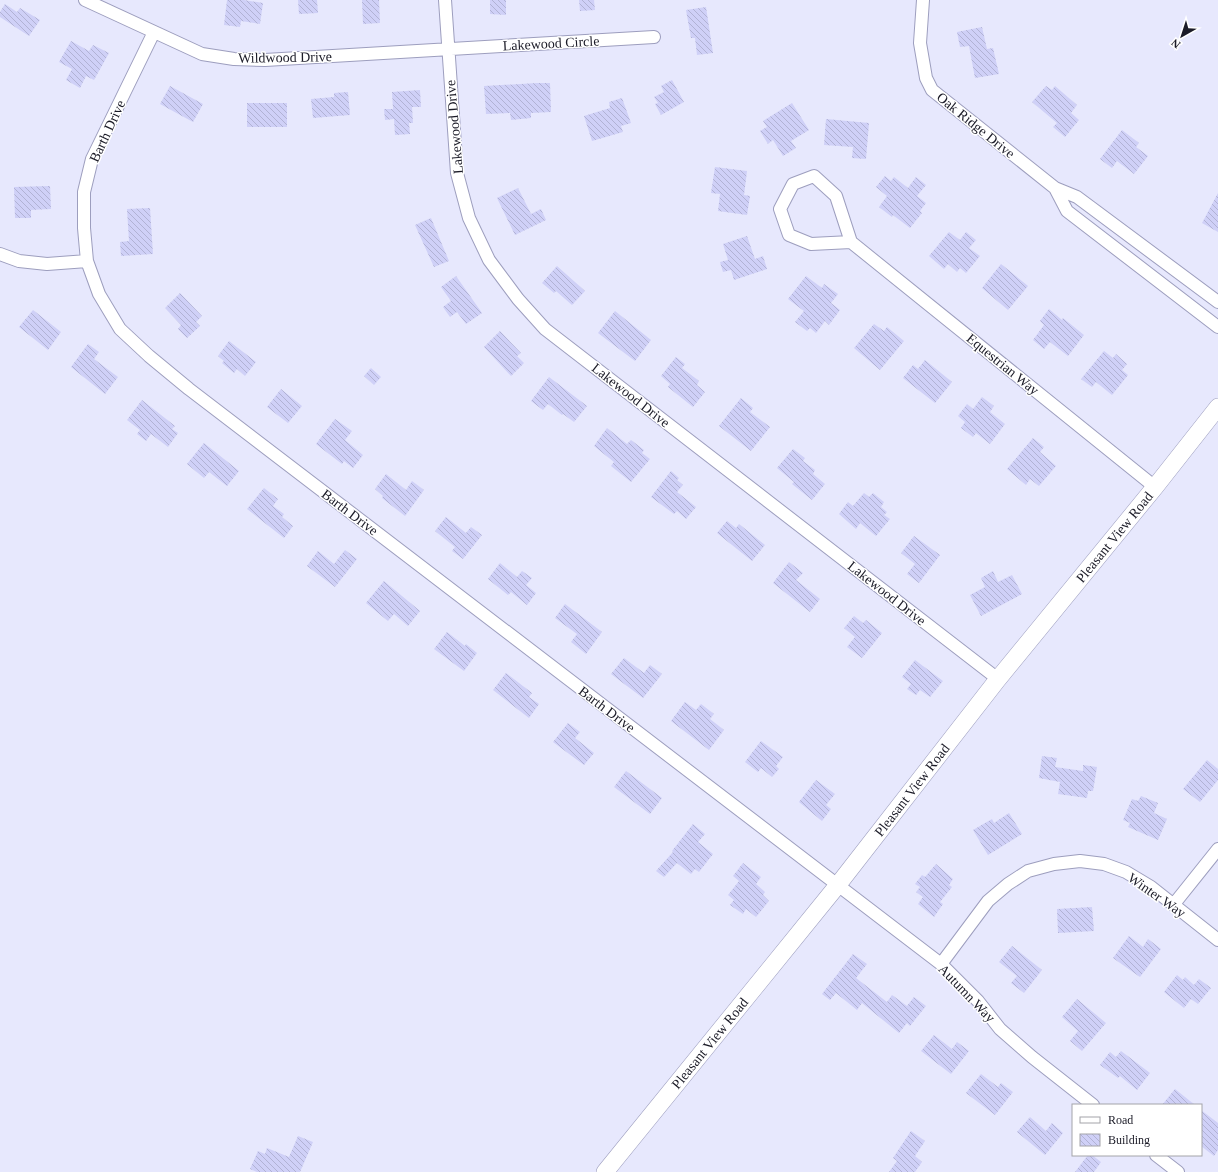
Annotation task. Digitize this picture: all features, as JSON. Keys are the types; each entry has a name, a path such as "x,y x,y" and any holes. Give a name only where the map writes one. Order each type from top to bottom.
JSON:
{"main road":[{"name":"Pleasant View Road","path":"605,1172 837,886 998,679 1155,487 1218,407"}],"street":[{"name":"Wildwood Drive","path":"85,0 202,54 234,59 265,60 448,48"},
{"name":"Lakewood Drive","path":"445,0 457,173 469,218 490,260 518,299 545,329 998,679"},
{"name":"Oak Ridge Drive","path":"923,0 920,43 926,78 932,90 1055,188 1077,197 1218,302"},
{"name":"Barth Drive","path":"154,32 92,159 84,192 86,261 99,294 120,329 149,356 189,389 837,886"},
{"name":"Lakewood Circle","path":"448,48 654,37"},
{"path":"814,176 836,196 851,242 811,244 789,235 780,209 793,184 814,176"},
{"name":"Oak Ridge Drive","path":"1055,188 1067,211 1218,327"},
{"name":"Equestrian Way","path":"851,242 1155,487"},
{"path":"0,254 19,261 47,264 86,261"},
{"path":"1174,904 1218,849"},
{"name":"Winter Way","path":"941,964 988,901 1008,884 1028,871 1054,864 1080,861 1104,864 1126,872 1151,887 1174,904 1218,940"},
{"name":"Autumn Way","path":"837,886 941,964 978,1001 1000,1029 1032,1057 1092,1104"},
{"path":"1157,1156 1178,1172"}],"building":[{"path":"227,0 244,0 263,3 260,24 241,21 240,27 224,25"},
{"path":"298,0 317,0 318,13 299,14"},
{"path":"362,0 379,0 380,23 363,24"},
{"path":"490,0 506,0 506,15 490,14"},
{"path":"579,0 594,0 595,10 580,11"},
{"path":"5,4 17,12 20,8 40,20 29,36 0,17 0,12"},
{"path":"706,7 713,53 697,55 695,38 691,38 686,10"},
{"path":"982,27 987,49 993,48 999,74 975,78 969,46 960,47 957,32"},
{"path":"71,41 89,51 93,45 109,53 94,80 86,76 80,88 66,80 72,69 59,62"},
{"path":"672,80 684,102 661,115 655,104 658,103 654,97 664,92 661,86"},
{"path":"550,83 551,112 531,113 531,118 511,120 510,113 486,114 484,86"},
{"path":"170,86 203,104 193,122 160,104"},
{"path":"1046,86 1052,90 1055,86 1077,105 1071,113 1079,120 1065,137 1053,127 1057,123 1032,102"},
{"path":"420,90 421,107 412,107 413,123 409,123 410,134 395,135 394,119 385,120 384,109 393,109 392,92"},
{"path":"348,92 350,115 313,118 311,99 334,97 334,93"},
{"path":"622,98 631,123 621,126 623,132 592,141 584,116 610,108 609,102"},
{"path":"247,103 287,103 287,127 247,127"},
{"path":"792,103 809,130 791,141 796,148 783,156 773,140 768,144 760,131 767,127 763,121"},
{"path":"826,119 869,123 866,159 852,158 853,147 824,145"},
{"path":"1122,130 1139,143 1136,147 1148,156 1134,174 1117,161 1112,168 1100,159"},
{"path":"715,167 747,171 744,195 750,196 747,215 718,211 720,194 711,193"},
{"path":"885,176 891,181 894,177 908,188 916,177 926,185 917,196 926,203 920,211 922,213 910,228 893,215 892,217 879,207 887,196 876,187"},
{"path":"50,186 51,209 31,210 31,218 15,218 14,187"},
{"path":"518,188 531,214 541,209 546,220 515,235 497,198"},
{"path":"1218,193 1218,232 1202,223"},
{"path":"150,208 153,254 121,256 120,242 129,241 127,209"},
{"path":"431,218 449,261 434,267 415,225"},
{"path":"949,232 960,240 966,232 976,240 969,248 980,256 966,273 960,268 957,272 948,264 944,269 929,256"},
{"path":"747,236 755,259 763,256 767,269 734,280 731,270 723,272 720,262 728,260 723,244"},
{"path":"1001,264 1028,286 1008,310 982,288"},
{"path":"557,266 585,291 572,305 556,291 554,293 542,283"},
{"path":"456,276 482,313 466,324 457,312 450,317 443,307 451,301 441,287"},
{"path":"806,276 822,288 824,284 838,294 831,303 840,310 829,325 825,321 816,333 810,328 807,331 795,322 804,311 788,299"},
{"path":"180,293 202,316 196,322 200,326 187,338 178,329 181,325 165,308"},
{"path":"1049,309 1084,335 1068,356 1050,342 1044,349 1033,340 1044,325 1040,321"},
{"path":"33,310 61,332 48,350 19,327"},
{"path":"615,311 651,340 635,361 598,333"},
{"path":"874,324 884,331 887,327 904,341 880,370 854,348"},
{"path":"500,331 521,353 517,356 524,363 511,376 484,347"},
{"path":"229,341 256,362 245,376 237,369 234,373 222,363 224,361 218,356"},
{"path":"88,344 99,352 94,359 118,377 105,394 71,367"},
{"path":"1104,351 1113,358 1116,354 1127,364 1122,370 1128,375 1112,395 1096,382 1092,387 1081,379"},
{"path":"676,357 685,364 682,368 699,381 697,385 705,392 693,407 668,387 670,384 661,376"},
{"path":"925,360 952,382 935,403 903,378 913,365 918,369"},
{"path":"371,368 381,377 374,385 364,376"},
{"path":"549,377 587,406 574,422 548,404 543,410 531,401"},
{"path":"281,389 302,406 288,423 267,407"},
{"path":"982,397 994,406 990,412 1005,424 990,444 976,433 973,437 961,428 965,422 958,416 967,404 973,409"},
{"path":"741,398 753,408 750,412 770,427 751,451 719,426"},
{"path":"142,400 175,426 172,429 178,433 168,447 151,434 146,441 137,434 140,430 127,420"},
{"path":"335,419 352,431 345,440 363,455 353,468 344,461 342,464 316,444"},
{"path":"607,428 627,444 631,440 644,450 642,453 650,459 631,482 611,466 614,462 594,446"},
{"path":"1033,438 1044,447 1040,452 1056,466 1039,486 1030,479 1026,485 1007,469"},
{"path":"204,443 239,471 227,486 209,472 204,478 187,464"},
{"path":"793,449 805,458 803,461 815,470 813,474 825,484 812,500 792,484 794,482 777,468"},
{"path":"671,471 679,478 677,480 683,485 677,492 696,507 686,519 677,511 674,514 651,497"},
{"path":"386,474 406,490 412,481 424,490 405,516 382,498 383,496 375,489"},
{"path":"264,488 278,499 273,506 284,514 282,517 293,526 284,538 247,509"},
{"path":"864,493 869,497 873,493 884,502 881,507 887,512 884,515 890,519 876,536 860,523 856,529 839,514 848,502 853,506"},
{"path":"446,517 466,533 471,527 482,535 463,559 452,551 455,547 435,531"},
{"path":"727,521 736,528 739,524 765,545 752,561 717,533"},
{"path":"914,536 940,555 919,583 907,574 915,564 901,553"},
{"path":"345,550 357,559 335,587 307,566 318,551 334,564"},
{"path":"789,562 803,573 796,580 820,599 810,612 773,583"},
{"path":"500,563 517,577 522,571 532,578 526,585 536,593 527,605 511,592 508,595 488,579"},
{"path":"993,571 998,582 1012,575 1022,594 981,616 970,595 985,587 981,578"},
{"path":"384,581 420,611 408,626 394,614 388,621 366,603"},
{"path":"565,604 602,632 586,654 571,642 577,634 555,618"},
{"path":"854,616 863,623 866,620 882,633 862,658 847,647 855,637 844,628"},
{"path":"447,632 477,653 464,671 434,649"},
{"path":"624,658 644,673 650,665 662,674 643,698 611,674"},
{"path":"915,660 943,681 930,697 920,690 916,695 907,689 911,684 902,677"},
{"path":"506,673 532,693 529,697 539,704 529,718 493,690"},
{"path":"685,702 696,710 701,704 714,714 710,719 724,730 709,750 671,721"},
{"path":"568,723 580,732 575,738 594,753 584,765 553,742"},
{"path":"761,741 783,757 776,766 779,769 772,777 761,768 758,772 745,762"},
{"path":"1042,756 1057,758 1055,767 1083,771 1083,765 1097,767 1093,791 1088,791 1087,798 1058,794 1060,782 1039,778"},
{"path":"1207,760 1218,769 1218,780 1200,802 1183,789"},
{"path":"626,771 662,798 650,814 614,787"},
{"path":"816,780 835,794 826,805 831,809 822,821 799,802"},
{"path":"1141,796 1158,803 1154,813 1167,819 1158,840 1128,827 1130,823 1123,820 1132,799 1138,801"},
{"path":"1009,813 1022,834 988,855 973,830 992,819 994,823"},
{"path":"693,824 705,834 698,842 713,854 699,872 695,869 691,874 677,863 664,877 656,871 673,852 672,851"},
{"path":"743,863 761,877 756,884 765,892 763,895 769,901 756,917 746,909 743,914 730,905 734,900 728,895 739,881 733,876"},
{"path":"936,864 953,879 949,885 952,887 940,902 943,904 934,917 918,904 923,897 916,892 920,887 915,884 922,875 925,877"},
{"path":"1092,907 1094,931 1058,933 1057,909"},
{"path":"1129,936 1143,947 1148,939 1161,949 1140,977 1113,958"},
{"path":"1012,946 1042,970 1024,993 1011,983 1017,976 999,962"},
{"path":"853,954 867,964 856,978 887,1002 892,995 907,1006 914,997 926,1006 910,1026 907,1023 899,1033 862,1003 857,1010 836,993 830,1000 822,994"},
{"path":"1177,975 1183,980 1185,977 1194,985 1199,979 1211,988 1198,1004 1191,999 1184,1008 1164,992"},
{"path":"1077,999 1106,1023 1082,1051 1070,1041 1078,1031 1062,1017"},
{"path":"934,1035 952,1049 957,1042 969,1051 951,1074 921,1051"},
{"path":"1121,1051 1150,1073 1137,1090 1120,1076 1118,1078 1100,1065 1110,1052 1116,1057"},
{"path":"981,1074 998,1087 1001,1083 1013,1092 995,1115 966,1093"},
{"path":"1175,1089 1194,1104 1163,1104"},
{"path":"1202,1111 1218,1123 1218,1150 1214,1156 1202,1147"},
{"path":"1030,1117 1046,1131 1052,1123 1063,1133 1045,1155 1017,1132"},
{"path":"911,1131 925,1141 915,1156 922,1162 915,1172 889,1172 897,1161 893,1158"},
{"path":"298,1136 313,1142 300,1172 257,1172 250,1169 258,1151 265,1154 267,1148 289,1157"},
{"path":"1087,1156 1093,1156 1101,1162 1094,1172 1075,1172"}]}
